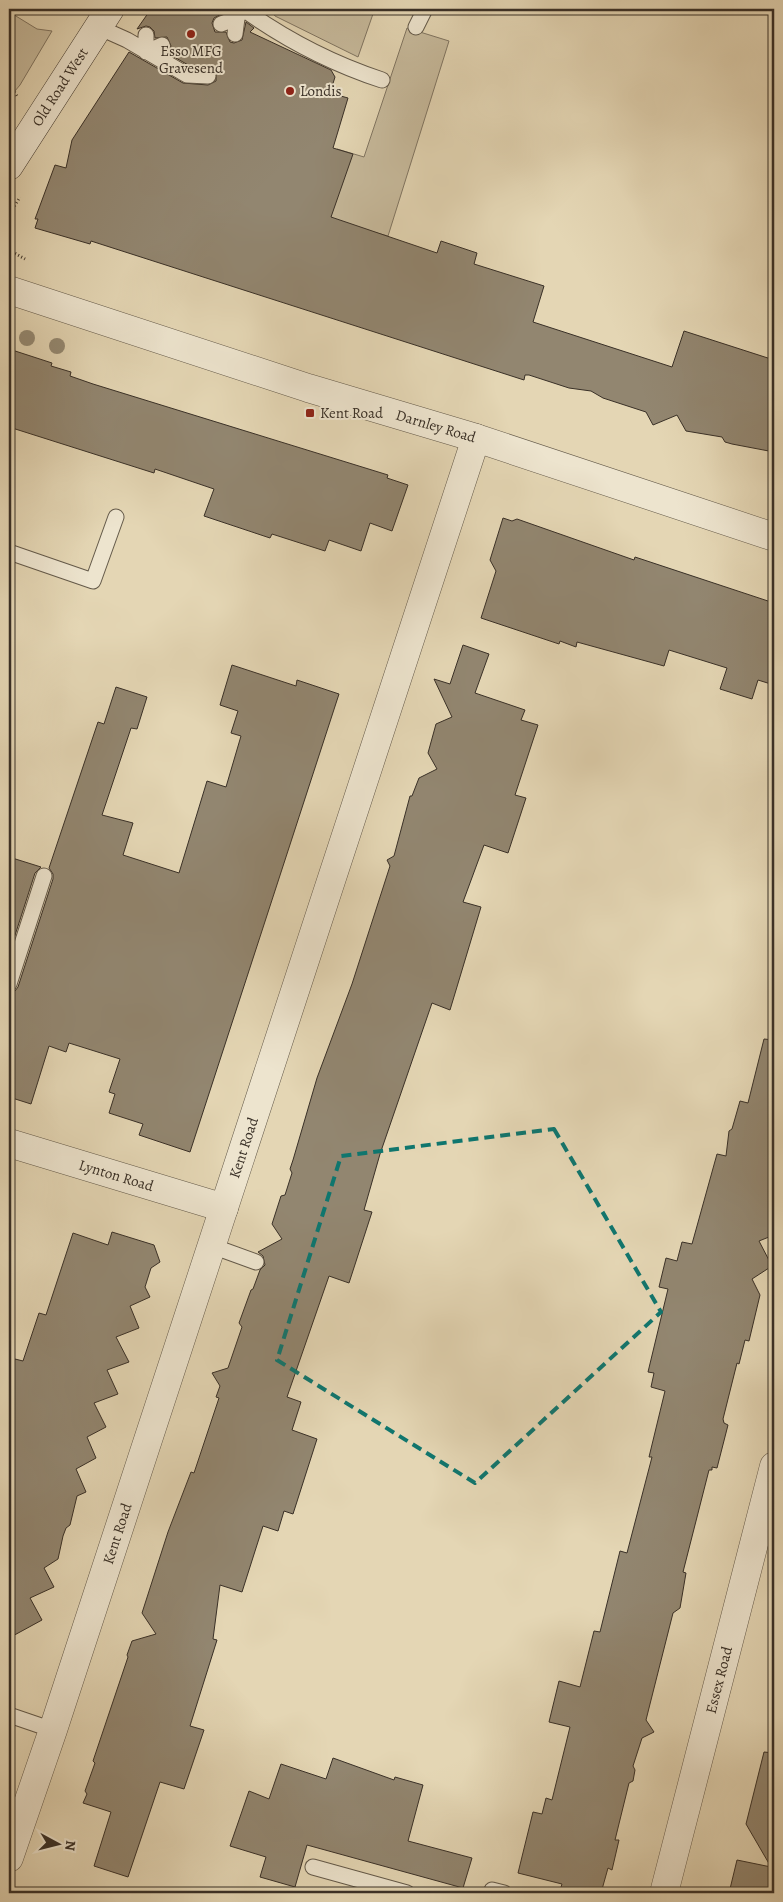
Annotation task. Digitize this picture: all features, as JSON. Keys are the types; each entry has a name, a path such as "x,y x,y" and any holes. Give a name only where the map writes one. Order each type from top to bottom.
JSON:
{"street":[{"name":"Old Road West","path":"9,166 104,18"},
{"name":"Darnley Road","path":"9,290 308,388 476,438 774,537"},
{"name":"Kent Road","path":"9,1858 53,1730 476,438"},
{"name":"Lynton Road","path":"9,1143 224,1208"},
{"name":"Essex Road","path":"664,1893 774,1466"}],"lane":[{"path":"416,27 424,9"},
{"path":"221,24 241,12"},
{"path":"235,34 241,12"},
{"path":"241,12 355,72 382,80"},
{"path":"104,18 127,40 146,52 208,76"},
{"path":"146,35 146,52"},
{"path":"146,52 162,45"},
{"path":"9,552 93,581 116,517"},
{"path":"9,984 44,876"},
{"path":"212,1246 256,1262"},
{"path":"9,1715 53,1730"},
{"path":"313,1867 407,1893"},
{"path":"491,1893 492,1890 504,1893"}],"highlighted area":[{"path":"554,1129 661,1312 475,1483 277,1360 341,1156"}],"shaded area":[{"path":"9,9 13,9 11,13 37,29 52,31 20,85 9,98"},
{"path":"270,9 370,9 374,11 358,57 275,16"},
{"path":"407,28 449,41 388,236 117,164 332,163 337,149 364,157"}],"building":[{"path":"151,9 231,9 214,18 212,23 215,32 226,32 230,42 234,43 242,40 246,22 254,28 250,32 331,70 335,77 330,93 348,98 333,148 353,154 331,217 437,253 441,241 477,253 474,264 544,286 533,322 672,367 684,331 774,360 774,452 725,442 722,437 686,431 677,415 653,425 646,412 603,398 591,391 569,388 529,375 525,375 524,380 91,241 90,244 35,228 38,219 35,219 55,165 66,168 72,140 129,52 183,83 208,85 216,81 216,72 213,68 190,66 167,53 171,46 167,37 155,38 154,31 150,27 146,26 137,29"},
{"path":"9,349 52,363 51,366 71,372 70,376 93,384 388,475 387,478 408,485 392,531 370,523 361,551 329,540 325,551 272,534 270,538 204,516 214,489 155,469 154,473 9,427"},
{"path":"503,518 512,521 517,519 634,560 635,557 774,603 774,685 758,680 752,699 720,689 727,668 669,650 664,666 577,642 576,647 560,641 559,644 481,618 496,571 490,560"},
{"path":"463,645 489,654 475,693 525,710 521,720 538,725 515,795 526,798 508,853 484,845 463,902 481,907 450,1010 432,1003 380,1154 364,1210 372,1212 349,1283 329,1276 287,1397 301,1402 292,1430 317,1439 293,1514 284,1511 278,1531 263,1526 242,1592 220,1585 213,1639 217,1640 190,1726 204,1730 184,1789 160,1782 128,1877 94,1866 111,1812 83,1803 87,1794 85,1791 95,1763 93,1761 132,1641 156,1634 142,1613 168,1532 191,1472 194,1473 219,1398 216,1397 220,1386 212,1373 228,1368 242,1327 239,1323 251,1290 260,1270 265,1265 263,1256 258,1252 282,1239 272,1224 281,1196 285,1195 292,1173 290,1169 317,1078 352,984 390,866 387,860 394,856 410,796 412,796 419,778 437,769 428,753 436,724 452,717 434,679 450,684"},
{"path":"232,665 296,686 297,680 339,694 190,1152 139,1135 143,1124 109,1113 115,1094 109,1092 120,1059 69,1043 66,1052 49,1046 31,1104 9,1097 9,993 15,991 18,987 53,879 53,874 49,868 98,722 104,724 116,687 147,697 137,729 131,728 102,815 133,823 123,855 179,873 207,781 226,787 241,736 231,733 238,711 220,705"},
{"path":"9,857 41,867 35,873 9,954"},
{"path":"764,1039 774,1040 774,1235 759,1241 772,1266 752,1279 760,1295 749,1341 745,1340 739,1364 737,1363 723,1419 724,1423 728,1425 717,1468 712,1467 712,1470 709,1470 683,1572 686,1573 680,1608 673,1613 646,1720 654,1732 642,1738 633,1766 635,1770 633,1781 629,1783 615,1840 619,1840 612,1870 608,1868 601,1893 559,1893 562,1884 518,1873 533,1812 542,1814 546,1798 552,1800 570,1727 549,1722 559,1681 580,1687 594,1631 600,1632 620,1551 627,1553 652,1457 649,1457 665,1391 651,1387 654,1373 648,1372 668,1289 659,1287 666,1258 677,1261 682,1242 692,1244 717,1154 726,1156 729,1131 732,1129 740,1101 748,1103"},
{"path":"112,1232 154,1245 160,1262 151,1268 145,1287 150,1297 130,1306 139,1328 116,1337 129,1362 107,1370 118,1394 94,1403 106,1427 87,1437 96,1458 76,1469 86,1492 77,1496 70,1525 66,1528 63,1536 58,1559 44,1568 54,1587 30,1598 42,1620 9,1638 9,1379 15,1359 23,1361 39,1313 46,1315 73,1233 108,1245"},
{"path":"764,1752 774,1753 774,1893 729,1893 737,1860 771,1867 746,1824"},
{"path":"333,1758 394,1780 395,1777 423,1785 408,1841 472,1858 463,1888 307,1845 295,1887 260,1877 266,1857 230,1846 249,1791 269,1799 281,1764 326,1779"}],"place":[{"name":"Esso MFG Gravesend","path":"191,34"},
{"name":"Londis","path":"290,91"},
{"name":"Kent Road","path":"310,413"}]}
